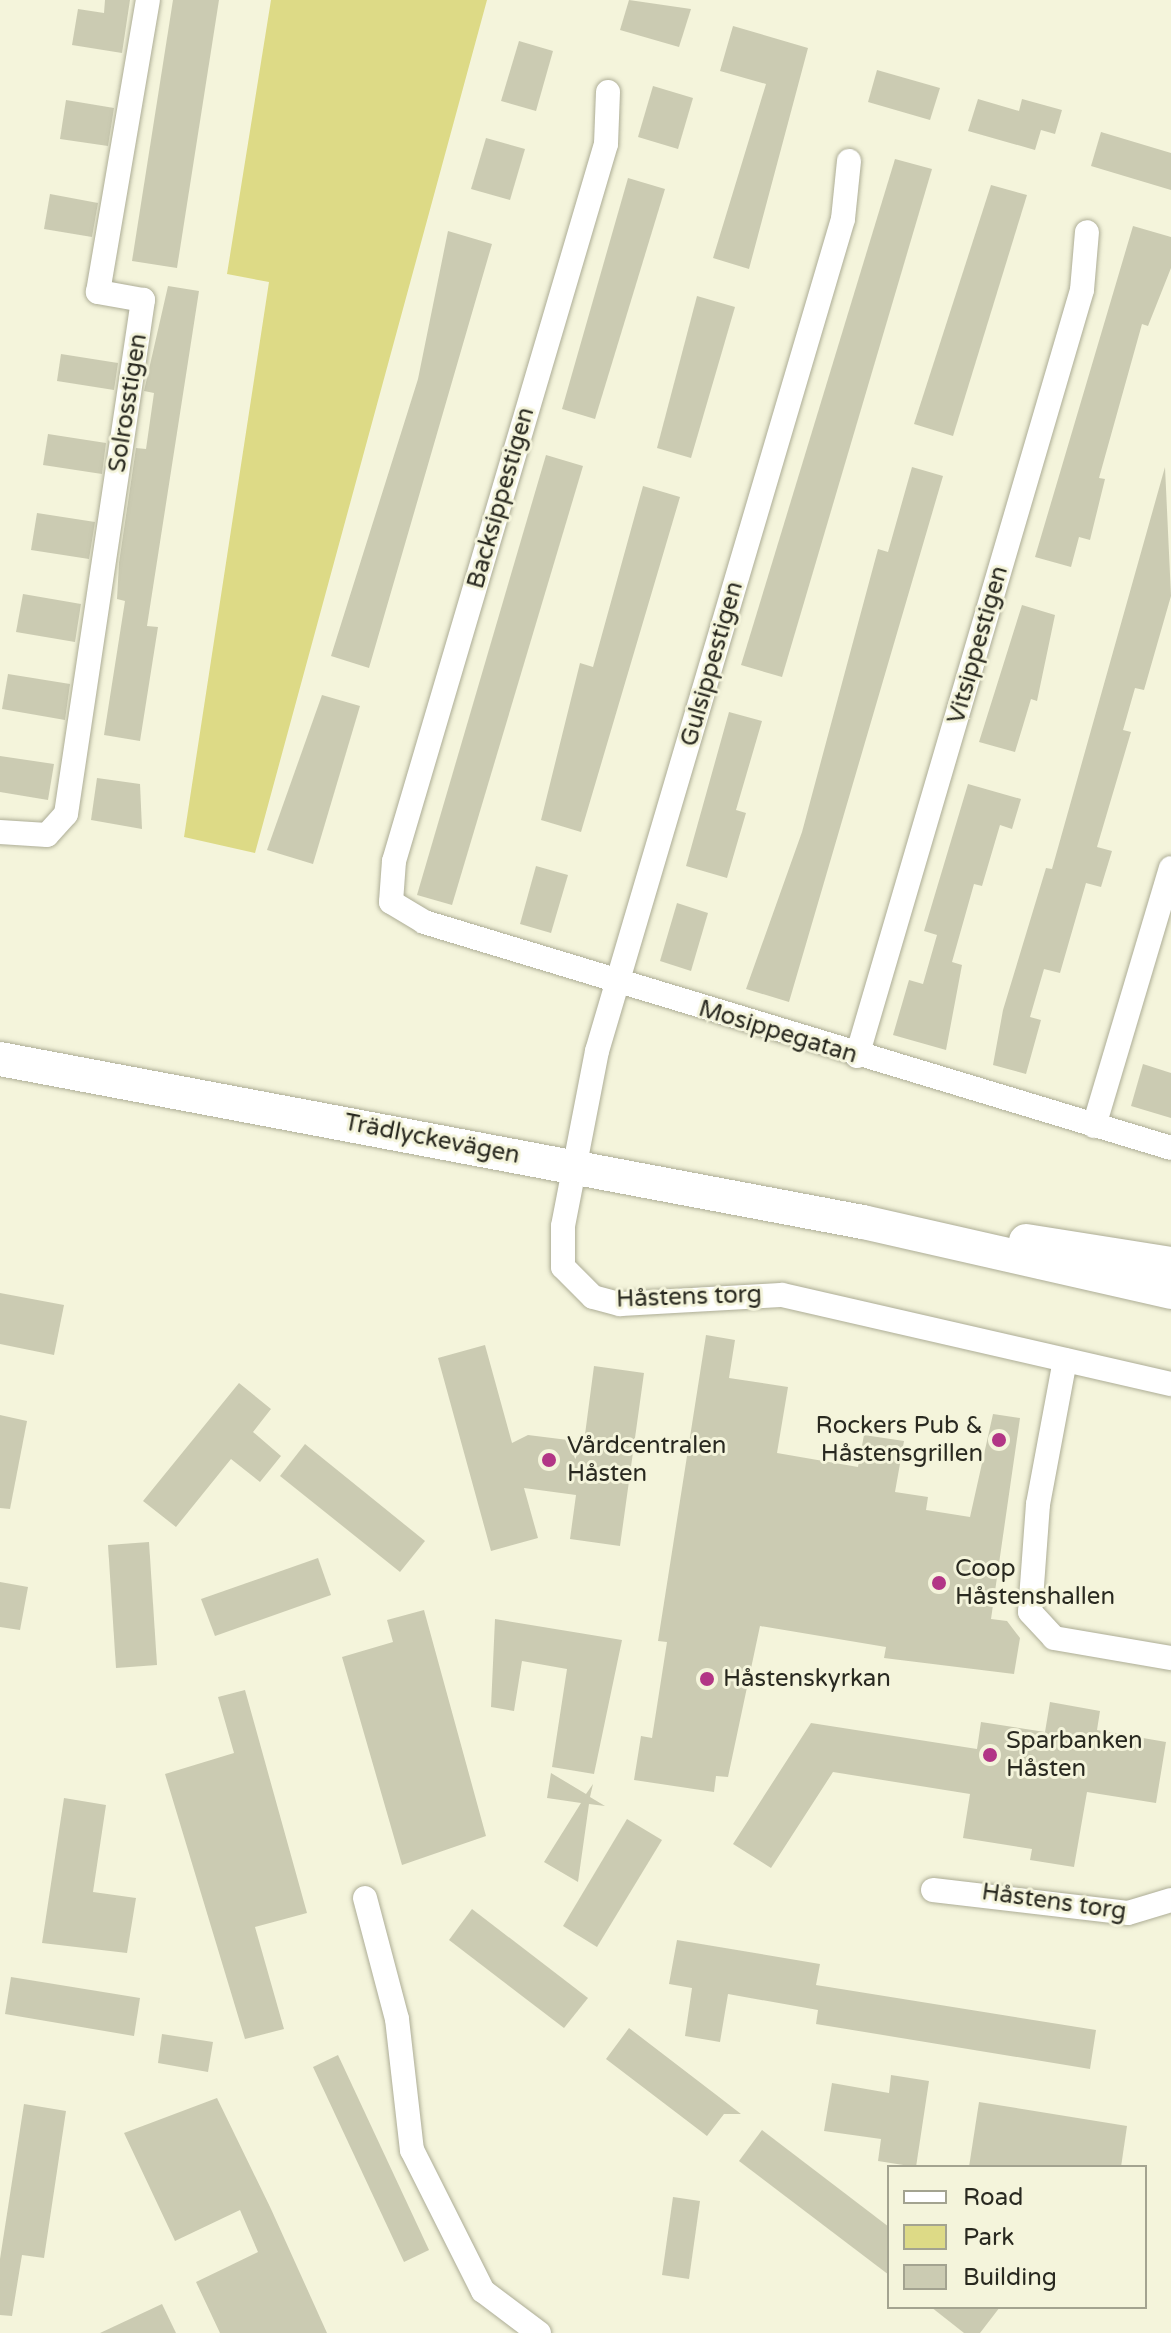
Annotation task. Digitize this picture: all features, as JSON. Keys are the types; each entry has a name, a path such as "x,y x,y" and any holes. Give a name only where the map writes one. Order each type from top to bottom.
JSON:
{"street":[{"name":"Solrosstigen","path":"0,832 47,835 66,814 143,300 98,292 148,0"},
{"name":"Backsippestigen","path":"391,902 394,861 606,144 608,92"},
{"name":"Gulsippestigen","path":"573,1167 619,982 843,219 849,161"},
{"name":"Vitsippestigen","path":"857,1056 1082,290 1087,232"},
{"path":"1094,1126 1171,868"},
{"name":"Mosippegatan","path":"391,902 424,922 857,1056 1171,1148"},
{"name":"Trädlyckevägen","path":"0,1059 863,1222 1171,1292"},
{"name":"Håstens torg","path":"573,1167 563,1267 593,1297 638,1304 782,1295 1171,1384"},
{"name":"Trädlyckevägen","path":"863,1222 1171,1264"},
{"path":"1065,1360 1038,1504 1030,1612 1054,1638 1171,1658"},
{"name":"Håstens torg","path":"933,1890 1128,1913 1171,1900"},
{"path":"365,1898 397,2019 412,2150 483,2291 539,2333"}],"green space":[{"path":"271,0 487,0 255,853 184,837 269,282 227,274"}],"building":[{"path":"105,0 130,0 122,53 72,45 78,9 104,13"},
{"path":"173,0 219,0 177,268 132,261"},
{"path":"629,0 691,9 679,47 620,30"},
{"path":"733,26 808,48 749,269 713,258 766,84 720,71"},
{"path":"519,41 553,51 536,111 501,101"},
{"path":"877,70 940,88 930,120 868,102"},
{"path":"653,86 693,98 678,149 638,137"},
{"path":"978,99 1019,111 1022,99 1062,110 1055,134 1041,130 1035,150 968,131"},
{"path":"66,100 114,108 108,146 60,139"},
{"path":"1101,132 1171,153 1171,190 1091,166"},
{"path":"486,138 525,149 510,200 471,189"},
{"path":"895,159 932,169 782,677 741,665"},
{"path":"628,178 665,189 595,419 562,409"},
{"path":"991,185 1027,195 953,436 914,424"},
{"path":"50,194 98,203 92,237 44,229"},
{"path":"1133,226 1171,237 1171,268 1148,326 1142,324 1099,478 1105,479 1090,540 1079,537 1071,567 1035,557"},
{"path":"448,231 492,244 369,668 331,656 418,379"},
{"path":"168,286 199,291 147,626 158,627 140,741 104,735 125,601 117,599 119,563 136,448 146,449 154,393 144,391"},
{"path":"697,296 735,307 691,458 657,448"},
{"path":"61,354 118,363 114,390 57,381"},
{"path":"48,434 106,443 102,474 43,465"},
{"path":"546,455 583,466 452,905 417,895"},
{"path":"912,467 943,476 789,1002 746,989 802,832 878,549 888,552"},
{"path":"1165,467 1171,596 1144,690 1135,688 1123,730 1131,732 1097,847 1112,851 1101,887 1086,883 1060,973 1044,969 1030,1017 1041,1020 1026,1074 993,1065 1003,1010 1046,868 1052,869"},
{"path":"643,486 680,497 581,832 541,820 580,663 593,667"},
{"path":"37,513 95,522 89,559 31,550"},
{"path":"23,594 81,604 75,642 16,632"},
{"path":"1022,605 1055,615 1037,701 1031,699 1015,752 979,742"},
{"path":"8,674 70,684 65,720 2,709"},
{"path":"322,695 360,706 313,864 267,850"},
{"path":"729,712 762,721 736,810 746,813 727,878 686,866"},
{"path":"0,756 54,764 48,800 0,792"},
{"path":"97,778 140,784 142,829 91,820"},
{"path":"968,784 1021,799 1012,829 1000,825 982,886 974,884 952,962 962,965 946,1050 893,1035 909,980 923,984 937,935 924,931"},
{"path":"536,866 568,875 551,933 520,924"},
{"path":"677,903 708,913 691,971 660,961"},
{"path":"1143,1064 1171,1073 1171,1118 1131,1106"},
{"path":"0,1293 64,1305 54,1355 0,1344"},
{"path":"706,1335 735,1340 729,1378 788,1387 777,1453 858,1467 864,1435 904,1441 895,1492 928,1497 926,1510 970,1517 993,1414 1020,1418 991,1619 1007,1621 1020,1638 1014,1674 884,1658 886,1647 760,1626 728,1777 716,1776 714,1792 634,1780 641,1736 652,1738 667,1642 658,1641"},
{"path":"485,1345 512,1443 528,1435 584,1442 594,1366 644,1373 620,1546 570,1539 576,1495 524,1488 538,1538 491,1551 438,1358"},
{"path":"239,1383 271,1409 253,1432 281,1456 260,1482 231,1459 176,1527 143,1501"},
{"path":"0,1415 27,1421 10,1509 0,1508"},
{"path":"305,1444 425,1541 400,1572 280,1476"},
{"path":"149,1542 157,1665 116,1668 108,1545"},
{"path":"318,1558 331,1595 215,1636 201,1599"},
{"path":"0,1582 28,1587 20,1630 0,1627"},
{"path":"424,1610 486,1836 402,1865 342,1657 393,1642 387,1620"},
{"path":"495,1619 622,1640 594,1774 552,1767 567,1669 522,1661 514,1711 491,1707"},
{"path":"245,1690 307,1913 255,1927 284,2029 245,2039 165,1774 234,1753 218,1697"},
{"path":"1050,1702 1100,1711 1097,1730 1166,1742 1156,1803 1087,1792 1074,1867 1030,1860 1032,1849 963,1838 970,1794 833,1772 771,1868 733,1844 811,1723 977,1749 981,1722 1045,1732"},
{"path":"551,1773 586,1794 593,1784 590,1797 605,1806 589,1804 578,1882 544,1862 581,1803 547,1798"},
{"path":"64,1798 106,1805 93,1892 136,1898 127,1953 42,1943"},
{"path":"627,1819 662,1840 597,1947 563,1926"},
{"path":"472,1909 588,1998 564,2028 449,1940"},
{"path":"677,1940 820,1964 816,1985 1096,2030 1090,2069 816,2024 818,2010 728,1994 720,2042 685,2036 692,1988 669,1984"},
{"path":"11,1977 140,1998 134,2036 5,2014"},
{"path":"629,2028 741,2114 724,2114 707,2136 606,2059"},
{"path":"162,2034 213,2042 208,2072 158,2063"},
{"path":"338,2055 429,2250 404,2262 313,2067"},
{"path":"891,2075 929,2081 916,2165 878,2161 881,2139 824,2131 832,2083 889,2093"},
{"path":"217,2098 327,2333 220,2333 196,2282 258,2252 240,2210 175,2241 124,2133"},
{"path":"979,2102 1127,2126 1121,2165 969,2165"},
{"path":"24,2104 66,2111 44,2258 22,2255 12,2316 0,2315 0,2259"},
{"path":"762,2130 887,2225 887,2273 739,2161"},
{"path":"673,2197 700,2201 689,2279 662,2275"},
{"path":"162,2304 176,2333 100,2333"},
{"path":"934,2309 998,2309 980,2333 964,2333"}],"place":[{"name":"Rockers Pub & Håstensgrillen","path":"999,1440"},
{"name":"Vårdcentralen Håsten","path":"549,1460"},
{"name":"Coop Håstenshallen","path":"939,1583"},
{"name":"Håstenskyrkan","path":"707,1679"},
{"name":"Sparbanken Håsten","path":"990,1755"}]}
